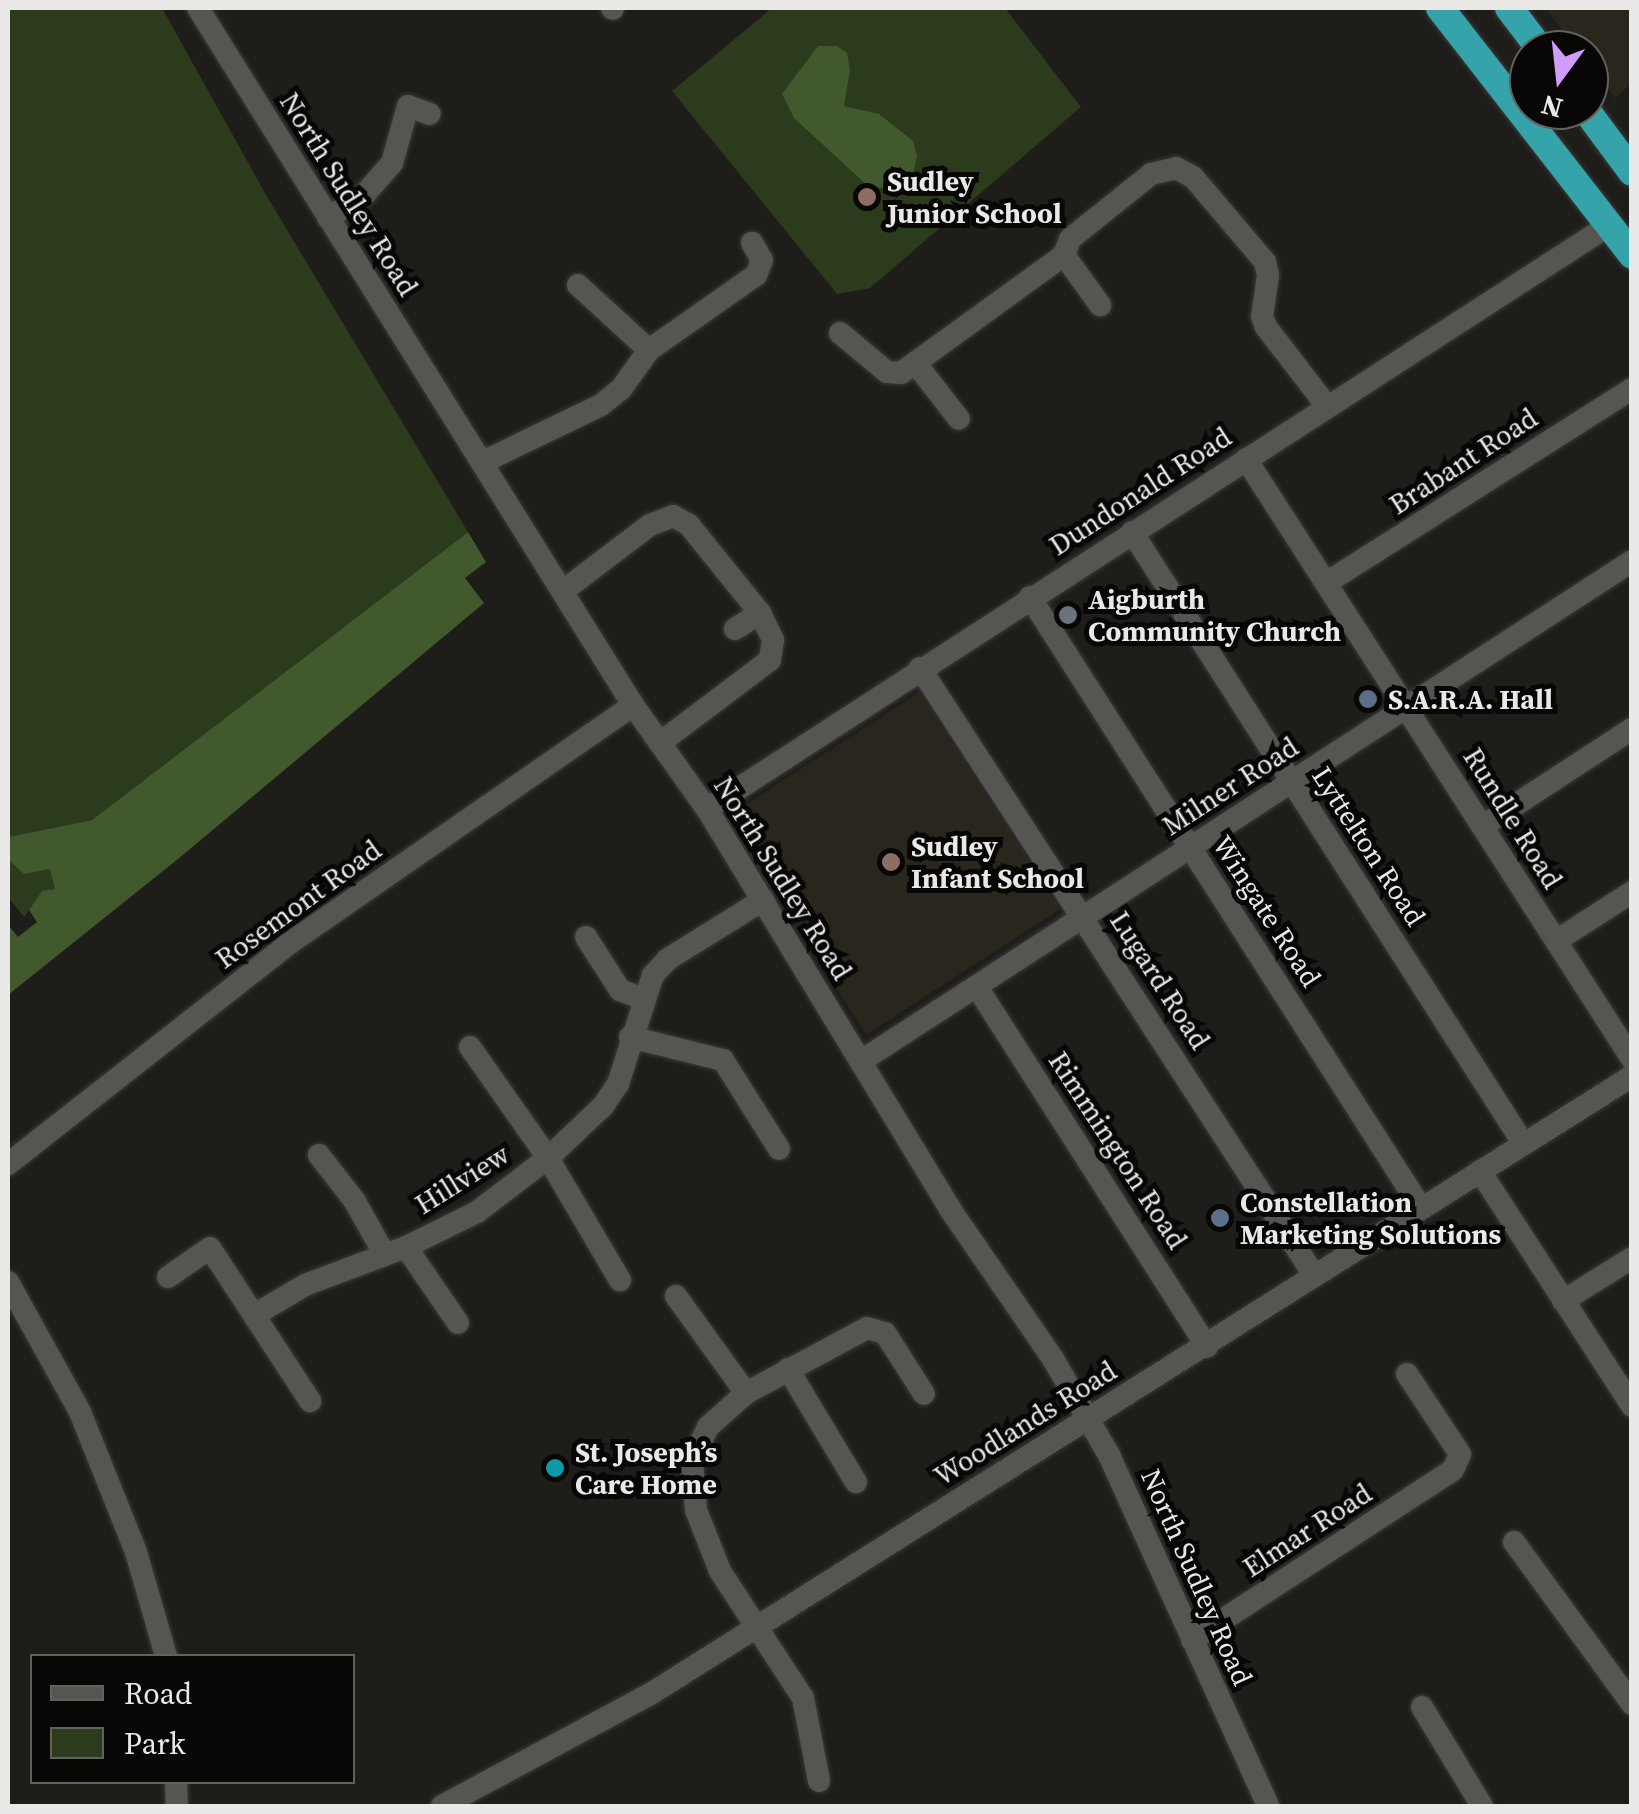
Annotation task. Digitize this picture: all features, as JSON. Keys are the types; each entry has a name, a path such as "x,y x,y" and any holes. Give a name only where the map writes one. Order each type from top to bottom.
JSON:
{"highway":[{"path":"1440,8 1632,255"},
{"path":"1509,8 1526,30"},
{"path":"1601,130 1632,172"}],"street":[{"name":"North Sudley Road","path":"198,8 633,705 707,809 950,1209 1053,1359 1109,1455 1268,1806"},
{"path":"328,218 364,195 392,163 408,106 430,114"},
{"path":"840,332 887,372 902,373 917,366 1064,255 1070,239 1151,174 1176,168 1193,177 1265,262 1268,274 1262,317 1266,328 1326,405"},
{"name":"Dundonald Road","path":"707,809 1608,226"},
{"path":"483,462 601,405 621,390 650,350 756,275 762,260 752,242"},
{"path":"1064,255 1100,306"},
{"path":"578,278 650,350"},
{"path":"917,366 959,419"},
{"name":"Brabant Road","path":"1326,583 1632,388"},
{"name":"Rundle Road","path":"1246,459 1632,1059"},
{"path":"562,591 650,526 673,516 689,525 760,613 773,640 770,660 660,743"},
{"name":"Lyttelton Road","path":"1132,532 1523,1143"},
{"name":"Milner Road","path":"860,1060 1632,560"},
{"name":"Wingate Road","path":"1030,597 1421,1208"},
{"path":"736,629 760,613"},
{"name":"Lugard Road","path":"920,668 1314,1275"},
{"name":"Rosemont Road","path":"8,1164 287,945 633,705"},
{"path":"1483,826 1632,730"},
{"path":"1556,941 1632,892"},
{"name":"Hillview","path":"256,1314 305,1285 395,1251 476,1212 548,1158 611,1095 653,975 668,959 763,900"},
{"path":"586,937 620,990 644,999"},
{"name":"Rimmington Road","path":"977,987 1207,1347"},
{"path":"630,1036 723,1060 779,1149"},
{"path":"470,1047 548,1158"},
{"name":"Woodlands Road","path":"442,1806 652,1693 1632,1076"},
{"path":"319,1156 395,1251"},
{"name":"Hillview","path":"548,1158 620,1280"},
{"path":"1480,1171 1632,1406"},
{"path":"168,1277 210,1248 310,1401"},
{"name":"Hillview","path":"395,1251 458,1323"},
{"path":"1563,1302 1632,1258"},
{"path":"8,1282 80,1412 136,1552 165,1654"},
{"path":"676,1296 746,1392"},
{"path":"819,1781 803,1698 720,1570 696,1510 692,1460 708,1428 746,1392 867,1328 885,1333 924,1394"},
{"path":"788,1369 856,1482"},
{"name":"Elmar Road","path":"1192,1640 1453,1470 1460,1454 1407,1374"},
{"path":"1514,1542 1632,1704"},
{"path":"1422,1707 1482,1806"}],"shaded area":[{"path":"1545,8 1631,8 1631,84 1615,98 1609,90 1609,30 1562,30"},
{"name":"Sudley Infant School","path":"919,692 1060,909 866,1035 725,818"}],"green space":[{"path":"8,8 162,8 265,193 468,532 92,820 8,837"},
{"name":"Sudley Junior School","path":"772,8 1005,8 1081,107 870,288 837,294 672,91"},
{"path":"818,46 837,46 847,53 850,70 844,106 879,114 913,141 917,156 912,179 899,189 869,187 794,118 782,94"},
{"path":"468,532 486,562 465,578 484,603 178,859 8,995 8,925 18,937 37,922 29,910 42,891 55,889 50,869 24,874 10,861 8,837 92,820"},
{"path":"8,851 10,861 51,869 56,889 43,891 24,917 8,897"}],"place":[{"name":"Sudley Junior School","path":"867,197"},
{"name":"Aigburth Community Church","path":"1068,615"},
{"name":"S.A.R.A. Hall","path":"1368,699"},
{"name":"Sudley Infant School","path":"891,862"},
{"name":"Constellation Marketing Solutions","path":"1220,1218"},
{"name":"St. Joseph’s Care Home","path":"555,1468"}]}
